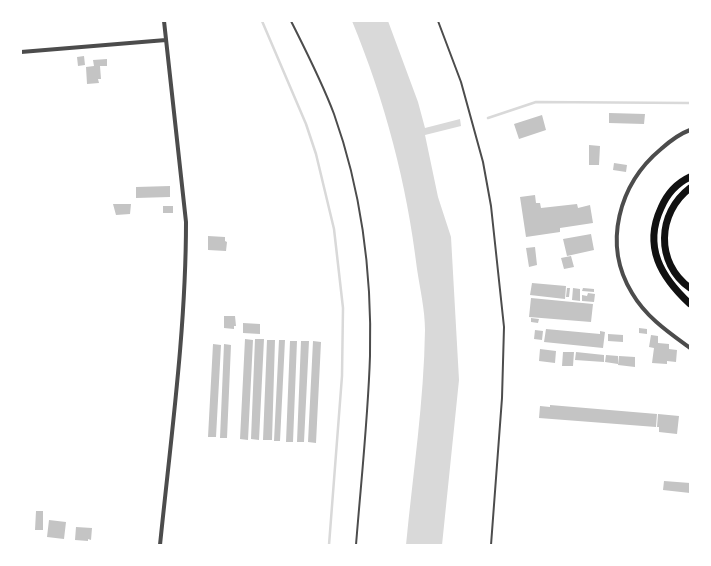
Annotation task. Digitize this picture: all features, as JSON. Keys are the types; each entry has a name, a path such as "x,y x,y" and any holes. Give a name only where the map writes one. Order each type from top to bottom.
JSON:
{"highway":[{"path":"690,177 675,187 666,197 659,213 654,241 656,256 666,278 690,304"},
{"path":"690,188 679,198 671,210 666,222 664,238 666,255 672,269 690,288"}],"street":[{"path":"160,545 180,343 186,252 186,222 164,21"},
{"path":"21,52 166,40"},
{"path":"690,130 666,144 647,161 638,173 623,199 616,238 620,265 627,284 636,300 652,318 690,348"}],"lane":[{"path":"290,21 308,55 333,113 350,170 363,237 368,286 370,355 367,422 356,545"},
{"path":"438,21 461,82 483,162 491,206 504,327 504,361 491,545"}],"shaded area":[{"path":"352,21 388,21 418,102 425,128 460,119 461,126 425,135 438,197 451,237 459,380 442,545 406,545 423,383 424,315 413,237 401,174 375,82"}],"building":[{"path":"84,56 85,65 78,66 77,57"},
{"path":"107,59 107,66 100,66 101,79 98,79 99,83 87,84 86,67 94,66 93,60"},
{"path":"609,113 645,114 644,124 609,123"},
{"path":"542,115 546,130 519,139 514,124"},
{"path":"589,145 600,146 599,165 589,165"},
{"path":"614,163 627,165 626,172 613,170"},
{"path":"170,186 170,197 136,198 136,187"},
{"path":"535,195 536,203 540,203 541,208 577,204 578,208 590,205 593,223 560,228 560,232 526,237 520,197"},
{"path":"113,204 131,204 130,214 116,215"},
{"path":"163,206 173,206 173,213 163,213"},
{"path":"591,234 594,250 567,256 563,239"},
{"path":"208,236 225,237 227,242 226,251 208,250"},
{"path":"535,247 537,265 529,267 526,248"},
{"path":"571,256 574,267 564,269 561,258"},
{"path":"532,283 566,286 565,299 530,295"},
{"path":"567,288 570,288 569,297 566,297"},
{"path":"573,288 580,289 580,301 572,300"},
{"path":"583,288 594,289 594,292 582,291"},
{"path":"588,293 595,294 594,302 582,301 582,295 587,296"},
{"path":"531,298 593,304 591,322 529,317"},
{"path":"224,316 235,316 236,326 234,326 234,329 224,328"},
{"path":"531,318 539,319 538,323 531,322"},
{"path":"243,323 260,324 260,334 243,333"},
{"path":"639,328 647,329 647,334 639,333"},
{"path":"546,329 600,334 600,331 605,332 603,348 544,342"},
{"path":"535,330 543,331 542,340 534,339"},
{"path":"608,334 623,335 623,342 608,341"},
{"path":"651,335 658,336 658,343 669,344 669,349 677,350 676,362 667,361 667,364 652,363 654,348 649,347"},
{"path":"245,339 253,340 248,440 240,439"},
{"path":"255,339 264,339 259,440 251,439"},
{"path":"267,340 275,340 272,440 263,440"},
{"path":"279,340 285,340 280,441 274,441"},
{"path":"290,341 297,341 293,442 286,442"},
{"path":"301,341 309,341 304,442 297,442"},
{"path":"313,341 321,342 316,443 308,442"},
{"path":"213,344 221,345 216,437 208,437"},
{"path":"224,344 231,345 227,438 220,438"},
{"path":"540,349 556,351 555,363 539,361"},
{"path":"563,352 574,352 573,366 562,366"},
{"path":"576,352 604,355 604,362 575,360"},
{"path":"606,355 618,356 618,364 605,362"},
{"path":"619,356 635,357 635,367 618,365"},
{"path":"550,405 657,414 656,427 539,418 540,406 550,407"},
{"path":"658,414 679,416 677,434 659,432 659,427 657,427"},
{"path":"664,481 690,483 690,493 663,490"},
{"path":"36,511 43,511 43,530 35,530"},
{"path":"49,520 66,522 64,539 47,537"},
{"path":"76,527 92,528 91,540 75,540"}],"waterway":[{"path":"262,21 306,124 316,154 334,229 343,308 342,376 329,545"},
{"path":"488,118 536,102 690,103"}]}
